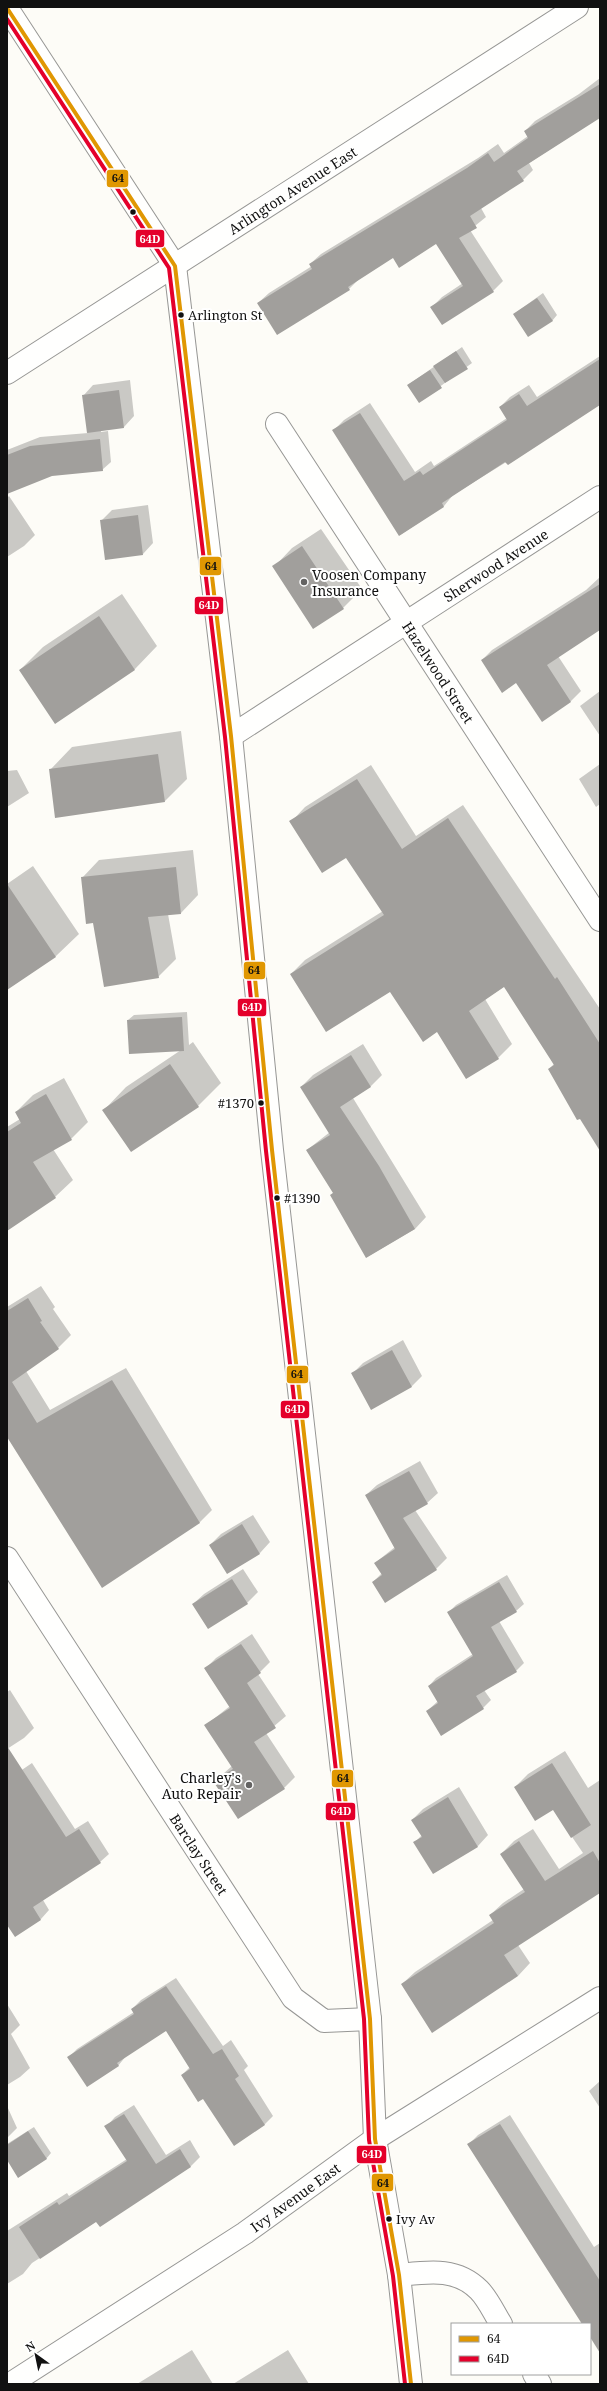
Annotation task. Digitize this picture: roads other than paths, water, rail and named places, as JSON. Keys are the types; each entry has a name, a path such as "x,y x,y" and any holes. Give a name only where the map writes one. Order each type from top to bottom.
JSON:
{"street":[{"name":"Arlington Avenue East","path":"7,373 577,7"},
{"path":"7,8 175,266 231,736 272,1150 370,2019 375,2140 399,2275 410,2384"},
{"name":"Hazelwood Street","path":"277,424 600,920"},
{"name":"Sherwood Avenue","path":"231,736 600,497"},
{"name":"Barclay Street","path":"7,1558 293,1998 324,2021 370,2019"},
{"name":"Ivy Avenue East","path":"10,2384 245,2233 375,2140 600,1998"},
{"path":"399,2275 428,2272 457,2274 480,2291 500,2323"},
{"path":"535,2375 540,2384"}],"place":[{"name":"Arlington St","path":"181,315"},
{"name":"Voosen Company Insurance","path":"304,582"},
{"name":"#1370","path":"261,1103"},
{"name":"#1390","path":"277,1198"},
{"name":"Charley's Auto Repair","path":"249,1785"},
{"name":"Ivy Av","path":"389,2219"}]}
